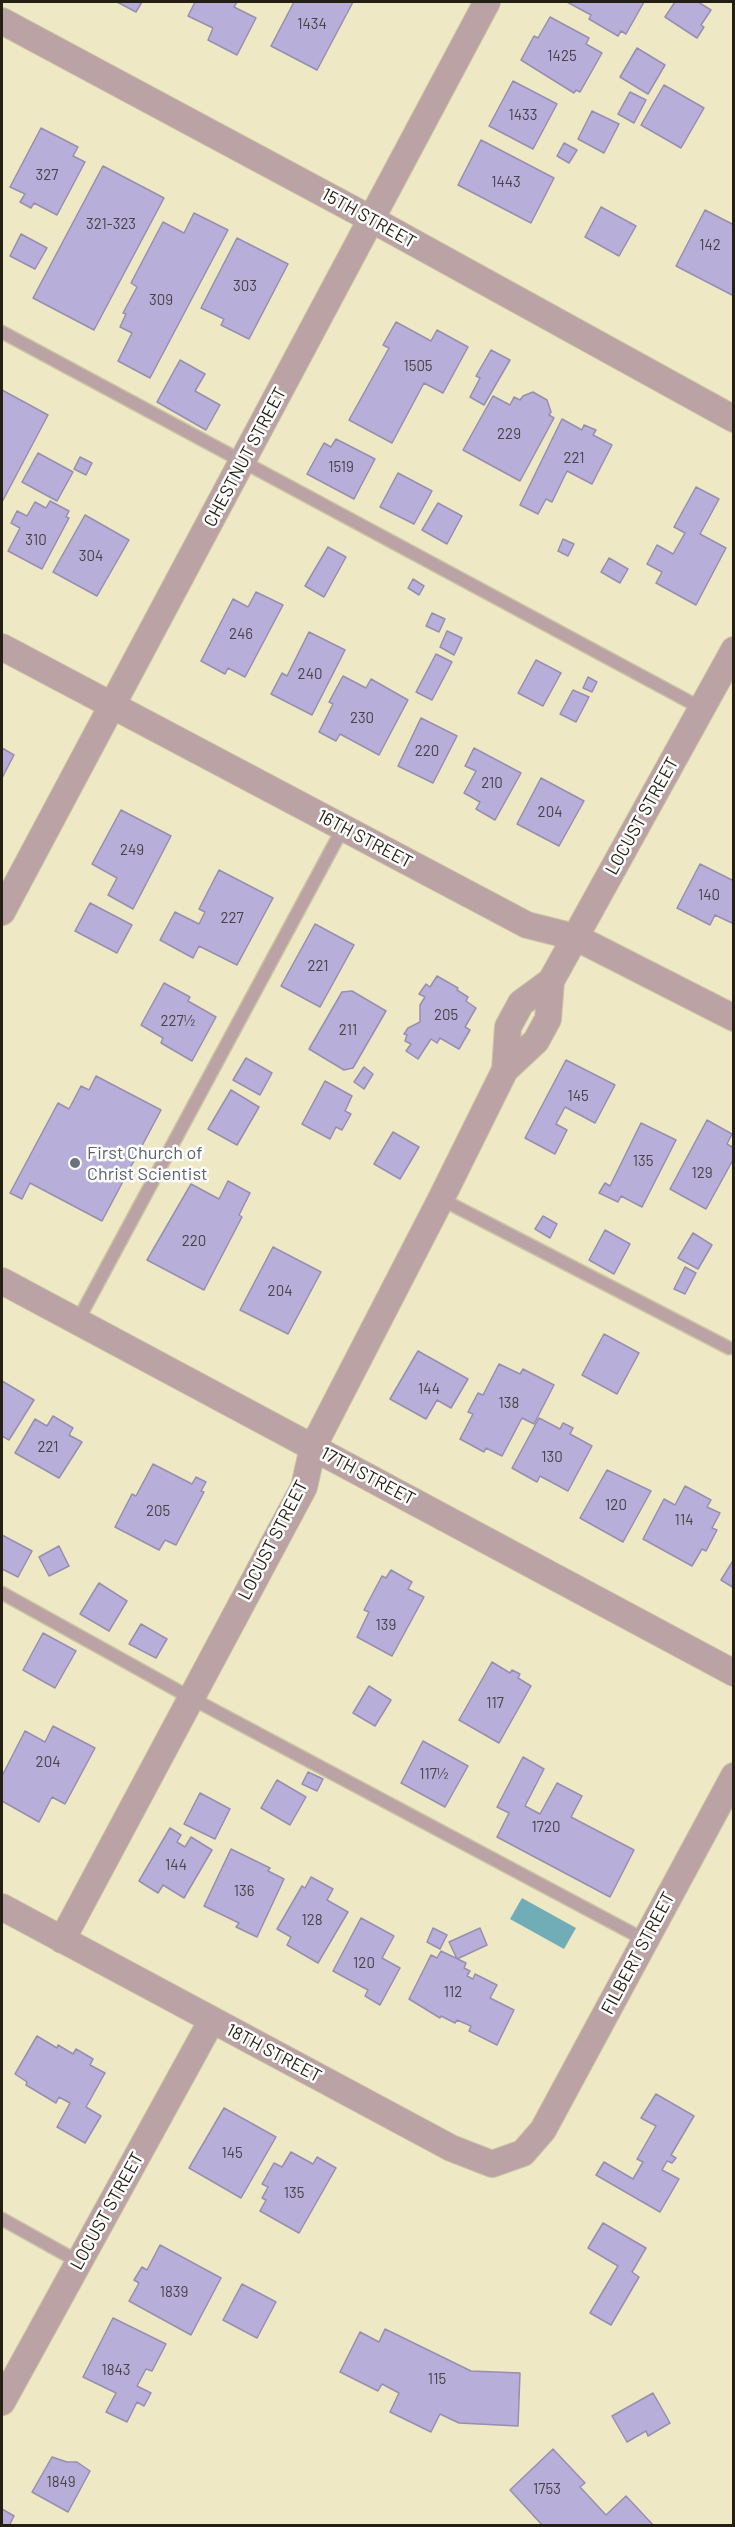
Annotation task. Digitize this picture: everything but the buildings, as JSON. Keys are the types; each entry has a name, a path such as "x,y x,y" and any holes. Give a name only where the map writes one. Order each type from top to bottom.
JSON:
{"street":[{"name":"CHESTNUT STREET","path":"2,912 487,2"},
{"name":"15TH STREET","path":"2,21 371,219 734,419"},
{"name":"16TH STREET","path":"2,647 526,925 575,937 734,1018"},
{"name":"LOCUST STREET","path":"62,1940 303,1487 313,1447 505,1070 508,1027 521,1003 551,981 734,650"},
{"name":"17TH STREET","path":"2,1281 734,1673"},
{"name":"FILBERT STREET","path":"543,2130 734,1776"},
{"name":"18TH STREET","path":"2,1907 451,2148 492,2164 523,2153 543,2130"},
{"name":"LOCUST STREET","path":"2,2402 212,2020"}],"lane":[{"path":"2,332 701,708"},
{"path":"77,1322 343,828"},
{"path":"441,1199 729,1348"},
{"path":"2,1593 191,1698 645,1940"},
{"path":"2,2219 79,2262"}],"water":[{"path":"522,1898 576,1928 564,1949 510,1919"}],"place":[{"name":"First Church of Christ Scientist","path":"75,1163"}]}
